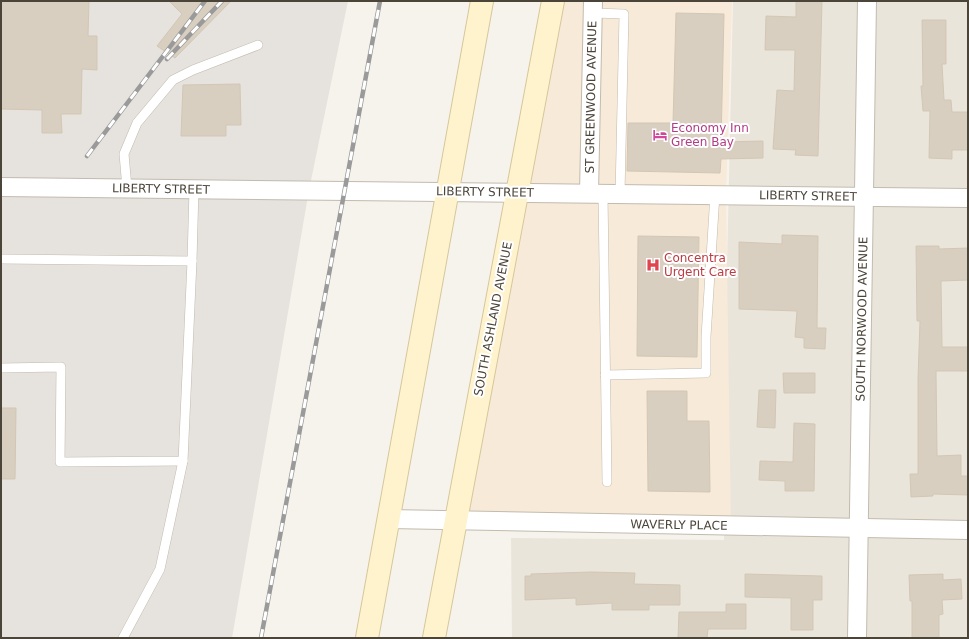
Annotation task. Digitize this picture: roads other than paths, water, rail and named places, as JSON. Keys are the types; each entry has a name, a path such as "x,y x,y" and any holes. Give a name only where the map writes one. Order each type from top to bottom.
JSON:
{"main road":[{"path":"367,638 482,1"},
{"name":"SOUTH ASHLAND AVENUE","path":"434,638 553,1"}],"street":[{"name":"SOUTH NORWOOD AVENUE","path":"857,638 867,1"},
{"name":"ST GREENWOOD AVENUE","path":"593,7 604,193"},
{"name":"LIBERTY STREET","path":"1,187 968,198"},
{"name":"WAVERLY PLACE","path":"389,519 968,530"}],"lane":[{"path":"593,7 624,14 604,193 607,482"},
{"path":"127,188 124,154 126,148 137,123 173,80 193,70 258,45"},
{"path":"123,638 160,569 183,461 194,189"},
{"path":"606,375 706,373 706,337 715,194"},
{"path":"1,259 192,261"},
{"path":"1,368 61,367 60,462 183,461"}],"railway":[{"path":"87,156 205,1"},
{"path":"167,59 222,1"},
{"path":"261,638 380,1"}],"place":[{"name":"Economy Inn Green Bay","path":"660,135"},
{"name":"Concentra Urgent Care","path":"653,265"}]}
